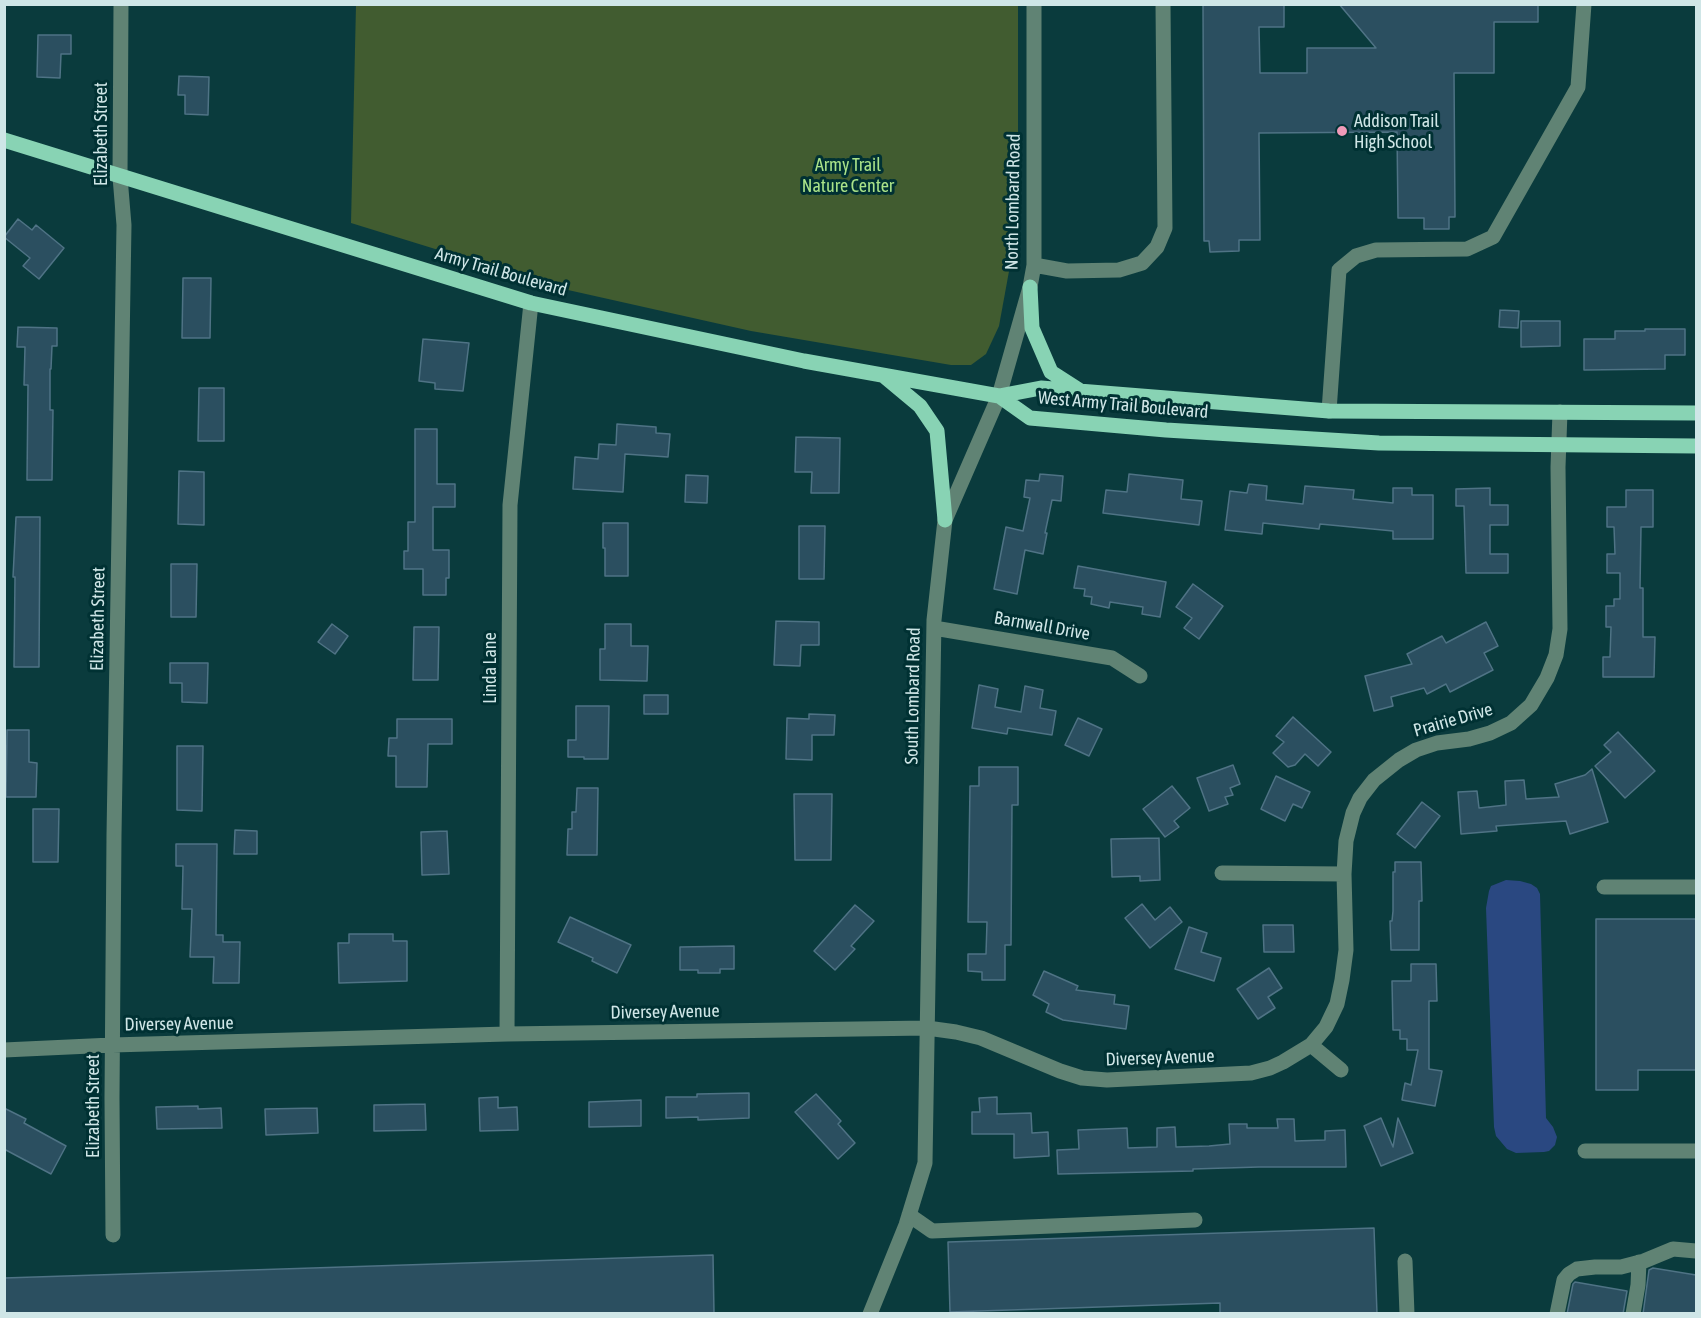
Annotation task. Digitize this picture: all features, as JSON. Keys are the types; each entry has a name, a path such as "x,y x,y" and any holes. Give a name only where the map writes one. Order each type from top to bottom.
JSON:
{"main road":[{"name":"Army Trail Boulevard","path":"4,140 531,303 804,361 999,396"},
{"path":"1029,287 1032,328 1051,372 1081,392"},
{"path":"884,376 920,406 937,431 945,520"},
{"name":"West Army Trail Boulevard","path":"999,396 1041,388 1329,411 1696,413"},
{"name":"West Army Trail Boulevard","path":"999,396 1030,418 1178,431 1379,443 1696,446"},
{"path":"1325,439 1329,411"}],"street":[{"name":"Elizabeth Street","path":"113,1235 112,1045 124,225 120,177 121,4"},
{"name":"North Lombard Road","path":"999,396 1034,265 1034,4"},
{"path":"1034,265 1067,271 1119,270 1142,263 1157,247 1165,228 1163,4"},
{"path":"1329,411 1339,270 1356,256 1376,250 1467,249 1493,237 1578,87 1584,4"},
{"name":"Linda Lane","path":"507,1034 510,505 531,303"},
{"name":"South Lombard Road","path":"927,1028 934,627 945,520 999,396"},
{"name":"Prairie Drive","path":"1311,1045 1326,1027 1337,1004 1342,980 1346,950 1344,874 1346,841 1353,813 1360,798 1374,780 1416,750 1437,743 1469,739 1490,733 1511,723 1531,705 1547,678 1556,655 1560,630 1558,446 1560,412"},
{"name":"Barnwall Drive","path":"934,627 1112,658 1140,676"},
{"path":"1222,873 1344,874"},
{"path":"1604,887 1696,887"},
{"path":"875,1311 925,1163 927,1028"},
{"name":"Diversey Avenue","path":"4,1050 507,1034 927,1028 981,1038 1060,1071 1082,1078 1107,1080 1251,1073 1270,1068 1311,1045"},
{"path":"1311,1045 1341,1070"},
{"path":"1585,1150 1696,1151"},
{"path":"909,1215 932,1231 1195,1220"},
{"path":"1557,1314 1564,1280 1577,1269 1621,1267 1673,1249 1696,1251"},
{"path":"1405,1261 1407,1314"},
{"path":"1633,1314 1638,1285 1638,1262"}],"green space":[{"name":"Army Trail Nature Center","path":"356,5 1018,5 1018,222 999,326 986,354 971,365 951,365 751,331 568,290 351,223"}],"water":[{"path":"1506,880 1531,884 1540,894 1546,1118 1557,1137 1555,1145 1549,1151 1544,1152 1516,1153 1507,1149 1496,1136 1494,1127 1486,908 1491,886"}],"building":[{"name":"Addison Trail High School","path":"1203,4 1284,4 1284,27 1259,27 1260,73 1307,73 1307,48 1376,48 1339,4 1538,4 1538,22 1494,22 1494,73 1454,73 1455,217 1449,217 1449,229 1424,229 1424,218 1398,218 1397,132 1259,133 1260,240 1239,240 1239,251 1210,252 1209,241 1204,241"},
{"path":"38,35 71,35 71,54 61,54 60,78 37,77"},
{"path":"179,76 209,77 208,115 185,114 185,95 178,95"},
{"path":"18,219 32,230 36,225 64,248 39,279 23,266 30,258 4,237"},
{"path":"183,278 211,278 210,338 182,338"},
{"path":"1500,310 1519,311 1518,328 1499,327"},
{"path":"1521,321 1560,321 1560,346 1521,347"},
{"path":"18,327 57,328 57,346 52,346 50,369 50,410 53,410 52,480 27,480 28,385 24,385 25,347 17,347"},
{"path":"1645,329 1685,329 1685,355 1665,355 1665,369 1584,370 1584,339 1615,339 1615,331 1645,331"},
{"path":"423,339 469,343 463,391 435,389 435,383 419,381"},
{"path":"199,388 224,388 224,441 198,441"},
{"path":"617,424 656,427 656,433 670,434 668,457 625,454 623,492 573,489 575,457 598,459 599,444 616,445"},
{"path":"415,429 437,429 437,484 455,484 455,507 433,507 433,550 449,550 449,578 446,578 446,595 423,595 423,569 404,569 404,551 408,551 408,522 415,522"},
{"path":"796,437 840,438 839,493 811,493 812,472 795,472"},
{"path":"179,471 204,472 204,525 178,524"},
{"path":"1040,474 1063,476 1061,501 1052,500 1043,554 1025,550 1017,594 994,589 1006,527 1023,531 1030,498 1024,497 1026,480 1039,481"},
{"path":"1129,474 1183,480 1181,499 1202,501 1199,525 1103,513 1106,490 1127,492"},
{"path":"686,475 708,476 707,503 685,502"},
{"path":"1249,484 1267,486 1266,500 1303,504 1305,486 1354,490 1353,499 1393,503 1393,488 1412,488 1412,495 1433,495 1433,539 1393,539 1393,531 1320,524 1319,529 1263,523 1262,534 1225,530 1230,491 1247,493"},
{"path":"1490,488 1490,505 1508,505 1508,525 1490,525 1490,554 1508,554 1508,573 1466,573 1464,506 1456,506 1456,489"},
{"path":"1626,490 1653,490 1653,527 1641,527 1640,588 1643,588 1643,637 1655,637 1654,677 1603,677 1603,657 1610,657 1611,627 1606,627 1606,606 1614,606 1614,599 1620,599 1620,573 1607,573 1607,554 1615,554 1614,527 1607,527 1607,507 1626,507"},
{"path":"16,517 40,517 39,667 14,667 15,577 13,577"},
{"path":"603,523 628,523 628,576 605,576"},
{"path":"799,526 825,526 824,579 799,579"},
{"path":"171,564 197,564 196,617 171,617"},
{"path":"1078,566 1166,582 1160,617 1142,614 1143,607 1110,602 1109,608 1091,604 1092,597 1084,596 1085,589 1074,588"},
{"path":"1193,584 1223,606 1199,639 1184,628 1192,618 1176,607"},
{"path":"776,621 819,622 819,645 801,645 800,666 774,665"},
{"path":"1486,622 1498,646 1484,653 1493,670 1450,692 1446,684 1427,694 1424,688 1391,697 1393,706 1374,711 1365,676 1412,664 1407,654 1442,636 1446,643"},
{"path":"332,624 348,636 335,654 318,642"},
{"path":"605,624 631,624 631,646 648,646 647,681 600,680 600,649 605,649"},
{"path":"414,627 439,627 438,680 413,680"},
{"path":"170,663 208,663 207,703 182,702 182,683 170,683"},
{"path":"979,685 998,689 995,707 1021,712 1025,686 1043,690 1040,708 1056,711 1052,735 1008,728 1007,734 972,728"},
{"path":"644,695 668,695 668,714 644,714"},
{"path":"576,706 609,706 608,759 568,757 568,740 576,740"},
{"path":"809,714 835,715 834,735 812,735 812,760 786,759 787,718 809,719"},
{"path":"1293,717 1331,752 1318,766 1305,754 1295,765 1288,767 1273,753 1284,742 1276,736"},
{"path":"1078,718 1102,729 1089,756 1065,745"},
{"path":"397,719 452,719 452,744 428,744 427,787 396,787 396,756 388,756 389,738 397,738"},
{"path":"7,730 29,730 29,762 37,763 36,797 6,797"},
{"path":"1618,732 1655,771 1625,798 1595,766 1611,752 1604,745"},
{"path":"177,746 203,746 202,811 177,810"},
{"path":"1233,765 1240,784 1230,788 1233,795 1225,797 1228,804 1209,811 1197,778"},
{"path":"979,767 1018,767 1018,805 1012,805 1011,945 1005,945 1005,980 982,980 982,972 968,971 968,954 986,954 987,922 968,922 970,786 979,786"},
{"path":"1592,769 1608,822 1570,834 1566,821 1496,826 1497,831 1461,834 1458,792 1477,791 1479,808 1506,805 1505,781 1524,780 1526,799 1559,797 1555,784 1585,775"},
{"path":"1276,776 1310,792 1302,808 1293,804 1285,821 1261,809"},
{"path":"1172,786 1190,808 1174,821 1179,827 1165,837 1143,809"},
{"path":"577,788 598,788 597,855 567,855 568,829 572,829 572,812 576,812"},
{"path":"794,794 832,794 831,860 795,860"},
{"path":"1422,802 1440,816 1415,848 1397,834"},
{"path":"33,809 59,809 58,862 33,862"},
{"path":"235,830 257,831 257,854 234,854"},
{"path":"447,831 449,874 422,875 421,832"},
{"path":"1159,838 1160,880 1140,881 1140,876 1112,877 1111,839"},
{"path":"176,844 217,844 216,935 223,935 223,942 240,942 239,983 213,983 214,957 190,957 192,909 182,909 183,866 176,866"},
{"path":"1395,862 1421,862 1422,901 1419,901 1419,950 1391,950 1390,921 1392,921 1393,911"},
{"path":"1142,904 1155,920 1170,907 1182,922 1150,948 1125,918"},
{"path":"855,905 874,921 851,946 855,949 835,970 814,951"},
{"path":"570,917 631,945 617,973 592,961 593,958 558,942"},
{"path":"1596,919 1696,919 1696,1070 1638,1070 1638,1090 1596,1090"},
{"path":"1263,925 1293,925 1294,952 1264,952"},
{"path":"1189,927 1207,933 1201,952 1221,958 1214,981 1175,969"},
{"path":"349,934 393,934 393,941 407,941 407,981 339,983 338,943 349,943"},
{"path":"734,946 734,969 720,969 720,973 680,970 680,947"},
{"path":"1411,964 1436,964 1437,1001 1429,1001 1429,1069 1442,1071 1435,1106 1402,1100 1405,1083 1411,1085 1418,1050 1407,1050 1407,1039 1400,1039 1400,1030 1393,1030 1392,981 1411,981"},
{"path":"1269,968 1282,988 1268,997 1275,1008 1258,1019 1237,989"},
{"path":"1044,971 1078,986 1076,990 1115,995 1114,1004 1129,1006 1126,1029 1063,1020 1046,1012 1049,1004 1033,995"},
{"path":"749,1093 749,1118 698,1120 698,1117 666,1118 666,1097"},
{"path":"816,1094 841,1121 838,1124 855,1143 838,1159 795,1112"},
{"path":"498,1097 498,1108 517,1107 518,1130 480,1131 479,1098"},
{"path":"997,1097 997,1114 1031,1113 1032,1133 1048,1132 1049,1156 1014,1158 1014,1134 972,1134 972,1112 980,1112 979,1098"},
{"path":"641,1100 641,1126 589,1127 589,1102"},
{"path":"425,1104 426,1130 374,1131 374,1105"},
{"path":"198,1106 198,1109 221,1108 222,1128 157,1129 156,1107"},
{"path":"4,1108 26,1119 24,1123 66,1146 51,1174 4,1149"},
{"path":"317,1108 318,1133 266,1135 265,1109"},
{"path":"1381,1118 1393,1147 1398,1118 1413,1153 1381,1166 1364,1126"},
{"path":"1277,1119 1294,1119 1295,1141 1325,1140 1325,1131 1345,1130 1346,1167 1259,1167 1058,1174 1057,1150 1079,1149 1078,1130 1127,1128 1128,1148 1157,1147 1157,1128 1175,1127 1176,1147 1209,1146 1230,1144 1229,1124 1247,1124 1247,1128 1278,1128"},
{"path":"1374,1228 1377,1314 1220,1314 1220,1303 950,1312 948,1242"},
{"path":"713,1255 714,1314 4,1314 4,1278"},
{"path":"1653,1268 1696,1275 1696,1314 1643,1314 1649,1270"},
{"path":"1575,1282 1627,1291 1623,1314 1567,1314"}],"place":[{"name":"Addison Trail High School","path":"1342,131"}]}
